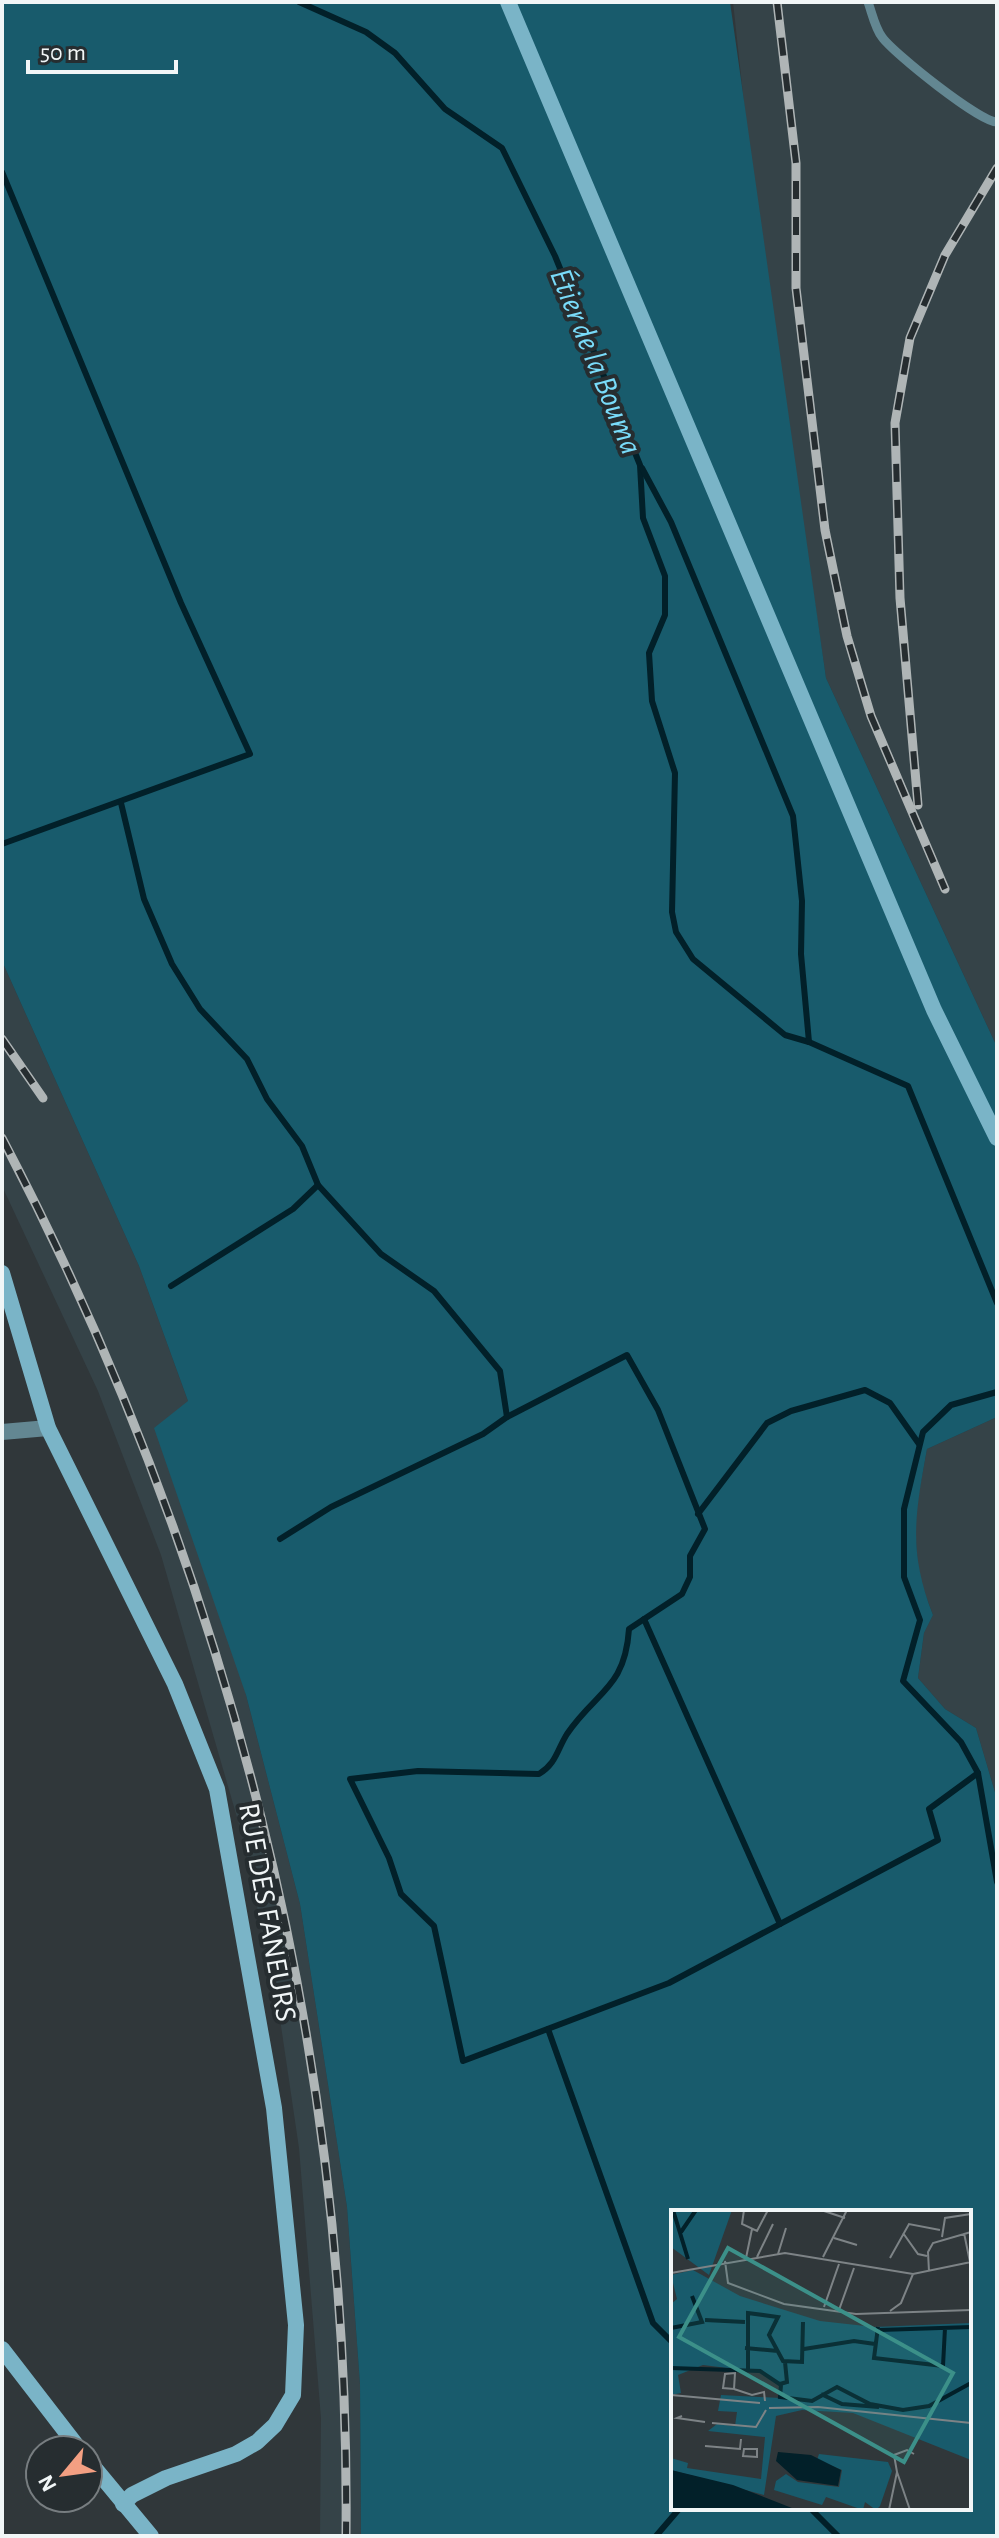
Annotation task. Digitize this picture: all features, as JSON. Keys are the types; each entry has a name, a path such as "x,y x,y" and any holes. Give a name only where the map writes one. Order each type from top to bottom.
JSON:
{"street":[{"path":"508,2 934,1010 997,1138"},
{"name":"RUE DES FANEURS","path":"2,1273 4,1292 48,1428 175,1684 217,1789 274,2108 296,2325 293,2395 275,2425 257,2442 236,2454 166,2478 132,2495 123,2504"},
{"path":"2,1432 48,1428"},
{"path":"2,2349 68,2434"},
{"path":"104,2480 151,2536"}],"lane":[{"path":"868,2 881,37 965,108 990,122 997,122"}],"shaded area":[{"path":"2,2 730,2 826,678 997,1047 997,1417 927,1449 916,1533 920,1571 933,1615 924,1633 918,1678 945,1709 976,1728 997,1799 997,2536 361,2536 360,2384 347,2207 300,1904 246,1695 154,1428 188,1401 139,1266 2,961"},
{"path":"733,2 997,2 997,1047 826,678 753,186"},
{"path":"2,961 139,1266 188,1401 246,1695 300,1904 347,2207 360,2384 361,2536 320,2536 321,2418 299,2148 280,2019 243,1838 161,1555 98,1391 2,1186"},
{"path":"997,1417 997,1799 976,1728 945,1709 918,1678 924,1633 933,1615 919,1577 914,1519 927,1449"}],"waterway":[{"name":"Étier de la Bouma","path":"299,2 366,32 395,53 445,109 502,148 555,256 640,465 643,518 665,576 665,615 649,653 652,701 675,773 672,912 676,932 693,959 785,1035 809,1042 908,1086 997,1303"},
{"path":"2,172 181,603 250,754 2,844"},
{"path":"642,468 671,522 793,816 802,901 801,954 809,1042"},
{"path":"121,803 144,899 172,964 200,1009 247,1059 267,1099 302,1146 318,1185 381,1254 434,1291 500,1371 507,1417"},
{"path":"171,1286 293,1209 318,1185"},
{"path":"280,1539 331,1507 483,1434 507,1417 627,1355 658,1410 705,1529 690,1556 690,1577 682,1594 629,1629 622,1665 615,1677 567,1734 545,1770 539,1774 418,1771 350,1779 389,1858 401,1894 434,1926 463,2061 669,1983 938,1840 929,1809 978,1773"},
{"path":"698,1514 767,1423 791,1411 865,1390 890,1403 919,1444"},
{"name":"Étier de la Bouma","path":"997,1392 951,1405 923,1432 904,1509 904,1577 920,1620 903,1681 961,1742 978,1773 997,1882"},
{"path":"644,1619 780,1924"},
{"path":"548,2029 653,2323 671,2341"},
{"path":"656,2536 678,2510"},
{"path":"812,2510 838,2536"}],"railway":[{"path":"777,2 796,163 796,288 825,530 847,636 871,716 945,889"},
{"path":"918,805 900,598 895,423 910,338 945,255 997,168"},
{"path":"2,1039 43,1098"},
{"path":"2,1138 82,1302 152,1470 211,1641 261,1816 299,1993 326,2172 342,2353 346,2536"}]}
